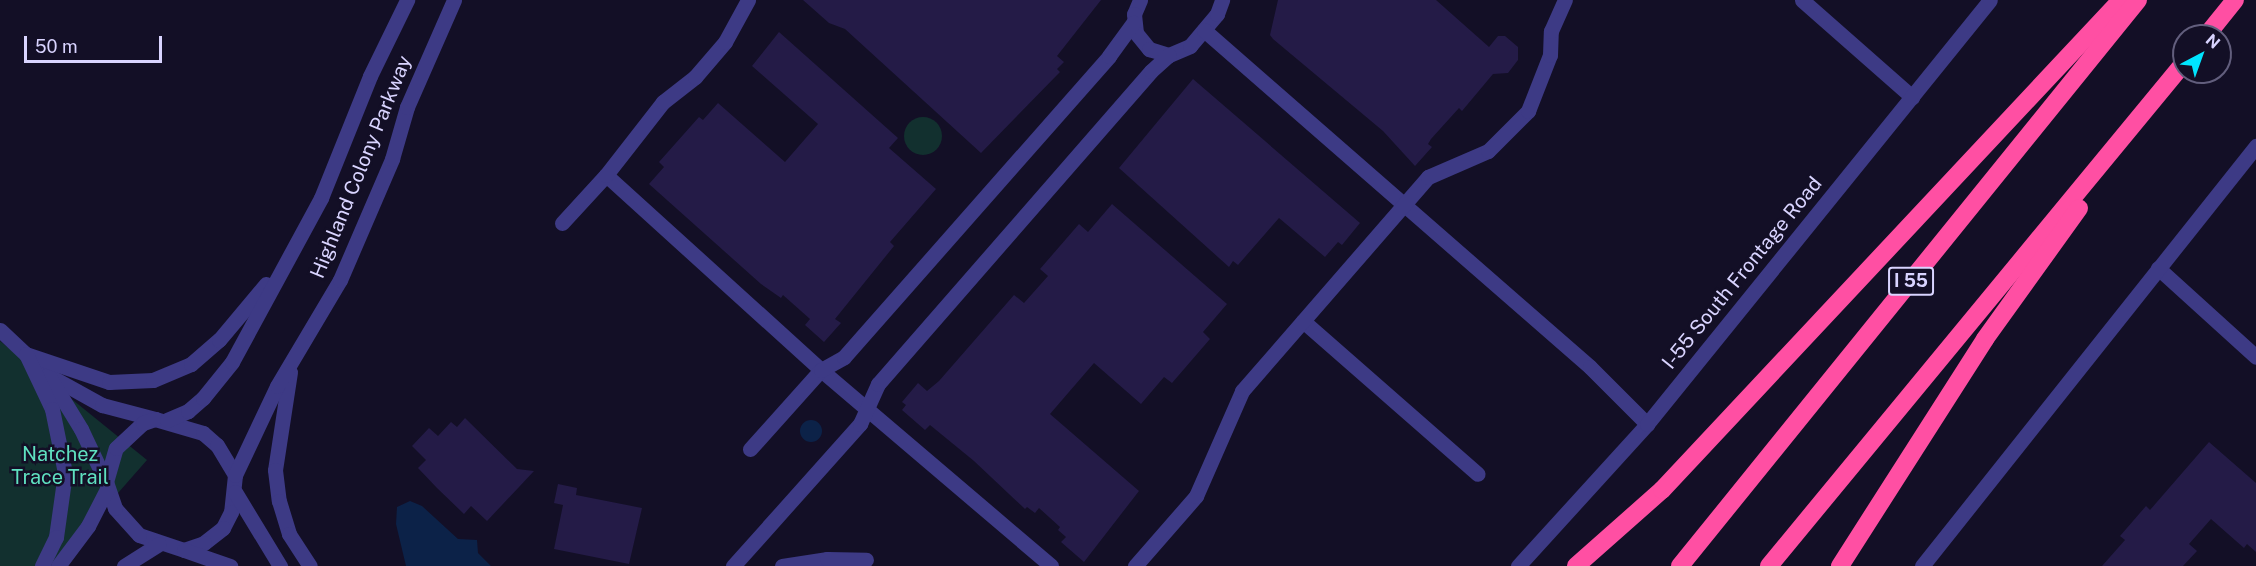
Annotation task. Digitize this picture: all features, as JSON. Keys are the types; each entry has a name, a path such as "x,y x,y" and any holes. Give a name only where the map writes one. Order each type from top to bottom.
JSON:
{"highway":[{"path":"1576,566 1662,490 2121,0"},
{"name":"I 55","path":"1680,566 2138,0"},
{"path":"2216,24 2235,0"},
{"path":"1769,566 2171,79"},
{"path":"1840,566 1985,339 2171,79"}],"street":[{"name":"Highland Colony Parkway","path":"161,419 188,411 217,383 321,198 370,76 407,0"},
{"name":"Highland Colony Parkway","path":"235,475 277,386 291,366 340,280 392,159 407,107 454,0"},
{"path":"562,223 606,175 663,102 695,77 725,42 748,0"},
{"path":"750,449 821,370 844,357 1109,56 1133,23 1140,0"},
{"path":"733,566 860,424 878,384 1145,77 1169,55 1190,46 1204,30 1222,0"},
{"path":"1135,566 1196,496 1242,391 1403,205 1428,177 1488,151 1514,129 1540,88 1550,55 1551,31 1565,0"},
{"path":"1803,0 1912,97"},
{"name":"I-55 South Frontage Road","path":"1518,566 1647,424 1990,0"},
{"path":"1133,23 1144,46 1169,55"},
{"path":"1204,30 1590,367 1647,424"},
{"path":"1922,566 2256,146"},
{"path":"606,175 821,370 1051,566"},
{"path":"26,354 109,382 132,383 171,374 191,363 219,340 285,261"},
{"path":"2158,268 2256,357"},
{"path":"1303,321 1478,474"},
{"path":"0,330 48,375 102,405 161,419 203,433 217,445 235,475 235,492 223,528 204,543 184,550"},
{"path":"26,354 52,409 65,473 56,537 42,566"},
{"path":"291,366 274,470 279,501 289,534 310,566"},
{"path":"48,375 81,429 126,523 139,535 159,544 230,566"},
{"path":"58,566 88,526 106,485 117,448 142,423 161,419"},
{"path":"235,492 280,566"},
{"path":"124,566 159,544"},
{"path":"782,566 827,559 866,560"}],"green space":[{"path":"923,117 937,122 942,136 937,150 923,155 909,150 904,136 909,122"},
{"name":"Natchez Trace Trail","path":"0,341 147,460 54,566 0,566"}],"water":[{"path":"811,420 819,423 822,431 819,439 811,442 803,439 800,431 803,423"},
{"path":"410,501 422,506 458,539 477,540 478,553 491,566 406,566 396,524 397,507"}],"building":[{"path":"803,0 1101,0 1057,56 1064,62 1057,69 1060,72 981,153 845,29 829,23"},
{"path":"1278,0 1436,0 1489,47 1498,36 1505,36 1518,47 1518,60 1508,73 1493,74 1462,111 1459,108 1431,139 1428,144 1432,147 1415,166 1383,131 1273,39 1270,35"},
{"path":"779,32 898,138 889,148 936,189 890,242 894,246 835,319 841,323 824,342 805,325 810,319 783,295 781,298 761,284 649,184 664,167 659,162 699,117 703,120 718,103 785,162 818,124 752,66"},
{"path":"1193,79 1360,223 1342,245 1338,242 1325,257 1279,218 1238,265 1233,261 1229,267 1119,168"},
{"path":"1112,204 1227,304 1203,332 1210,339 1172,383 1164,377 1141,404 1094,363 1050,414 1139,491 1084,562 1061,542 1066,537 1058,530 1060,527 1039,508 1035,513 1027,507 1025,509 974,461 930,425 925,430 902,410 906,405 902,402 918,383 927,391 939,381 1014,295 1024,303 1048,276 1040,269 1079,224 1088,232"},
{"path":"465,418 517,469 534,471 487,521 471,506 464,514 437,488 418,468 426,460 412,446 429,428 438,436 451,422 457,427"},
{"path":"2209,442 2256,483 2256,552 2247,544 2244,548 2211,519 2189,544 2197,551 2183,566 2102,566 2125,540 2120,536 2146,506 2150,510"},
{"path":"558,484 577,488 576,495 642,508 629,564 554,549 563,505 554,503"}]}
